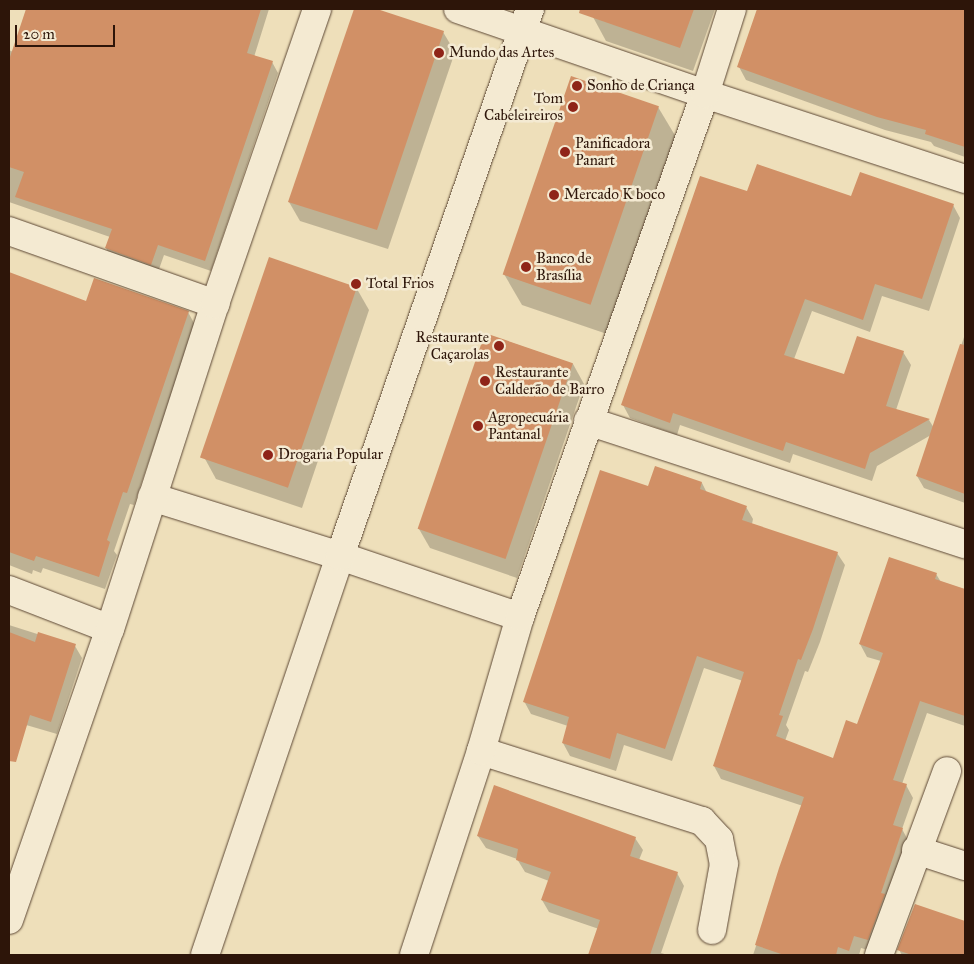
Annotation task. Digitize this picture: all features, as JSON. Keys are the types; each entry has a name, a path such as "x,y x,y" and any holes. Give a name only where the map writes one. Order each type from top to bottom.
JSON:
{"street":[{"path":"9,920 110,629 215,304 317,9"},
{"path":"458,9 526,19 705,94 965,179"},
{"path":"414,955 481,751 520,617 705,94 732,9"},
{"path":"206,955 340,556 526,19"},
{"path":"9,232 215,304"},
{"path":"588,421 965,544"},
{"path":"152,497 340,556 520,617"},
{"path":"9,590 110,629"},
{"path":"481,751 702,820 719,839 724,864 712,930"},
{"path":"879,955 916,850 947,771"},
{"path":"916,850 965,866"}],"building":[{"path":"26,9 261,9 247,53 273,61 205,261 158,245 151,265 105,248 112,229 15,197 24,172 9,167 9,60"},
{"path":"354,9 377,9 444,31 377,230 288,202"},
{"path":"580,9 694,9 680,48 579,13"},
{"path":"757,9 965,9 965,147 925,134 926,130 877,117 737,67"},
{"path":"571,76 659,106 591,305 503,275"},
{"path":"757,164 851,196 860,172 954,204 922,299 875,284 863,320 805,299 784,355 844,374 857,336 904,351 886,406 930,419 870,453 865,469 786,442 783,451 673,413 670,423 621,405 700,176 747,191"},
{"path":"269,257 357,287 288,488 200,457"},
{"path":"9,272 86,301 94,278 189,311 127,493 123,492 107,540 110,542 99,577 36,556 34,561 9,552"},
{"path":"485,333 573,363 506,559 418,529"},
{"path":"960,344 965,345 965,494 916,476"},
{"path":"655,466 702,482 700,489 747,506 742,520 838,552 813,629 801,660 798,659 779,715 783,716 776,736 833,758 846,720 857,724 883,653 859,644 889,557 937,573 935,579 965,589 965,716 920,701 893,780 907,784 893,825 903,828 881,893 885,894 868,940 854,936 849,951 838,947 836,955 784,955 755,945 804,797 713,766 744,672 697,656 665,749 617,733 610,759 562,743 569,717 523,702 600,470 648,486"},
{"path":"9,632 35,642 38,632 76,644 51,722 30,715 16,762 9,761"},
{"path":"494,785 636,837 630,856 678,872 650,955 588,955 600,920 541,900 551,872 516,860 518,849 477,836"},
{"path":"915,904 965,921 965,955 912,955 897,950"}],"place":[{"name":"Mundo das Artes","path":"439,53"},
{"name":"Sonho de Criança","path":"577,86"},
{"name":"Tom Cabeleireiros","path":"573,107"},
{"name":"Panificadora Panart","path":"565,152"},
{"name":"Mercado K boco","path":"554,195"},
{"name":"Banco de Brasília","path":"526,267"},
{"name":"Total Frios","path":"356,284"},
{"name":"Restaurante Caçarolas","path":"499,346"},
{"name":"Restaurante Calderão de Barro","path":"485,381"},
{"name":"Agropecuária Pantanal","path":"478,426"},
{"name":"Drogaria Popular","path":"268,455"}]}
